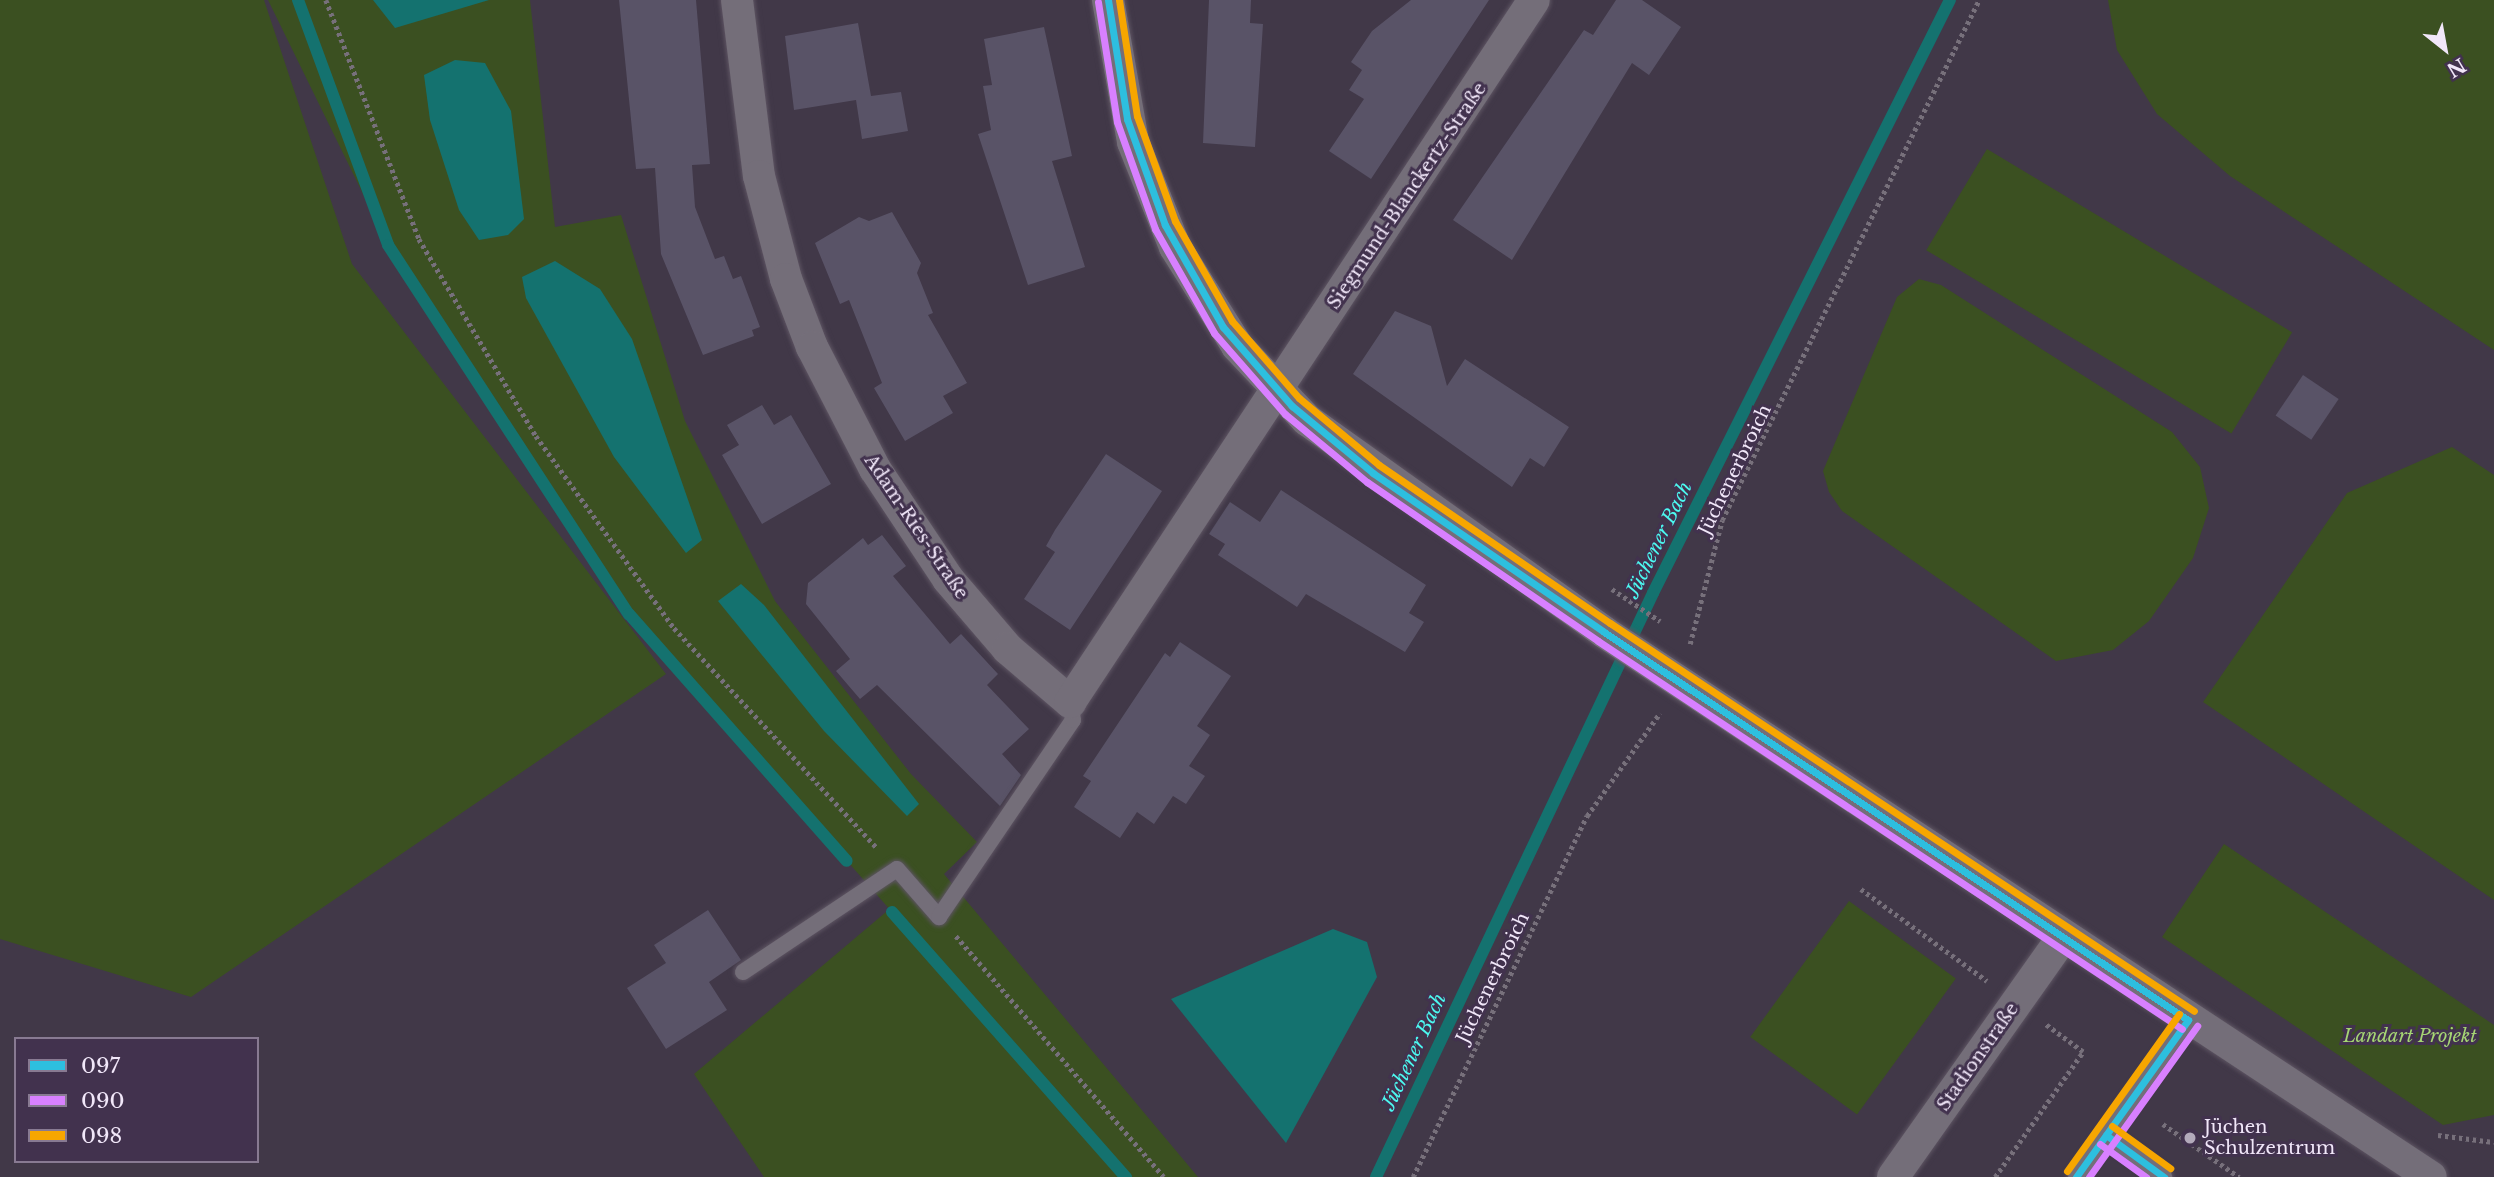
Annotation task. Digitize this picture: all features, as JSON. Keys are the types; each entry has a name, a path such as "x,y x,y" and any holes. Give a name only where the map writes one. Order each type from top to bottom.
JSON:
{"street":[{"name":"Adam-Ries-Straße","path":"737,0 759,176 786,279 817,358 875,469 941,569 1008,649 1070,702"},
{"path":"1108,0 1121,95 1157,206 1204,298 1276,390 1373,473 1604,632 2188,1020 2431,1177"},
{"name":"Siegmund-Blanckertz-Straße","path":"1276,390 1534,0"},
{"path":"1070,702 1276,390"},
{"name":"Stadionstraße","path":"1893,1177 2063,937"}],"lane":[{"path":"743,972 897,869 939,917 1073,720 1070,702"},
{"path":"2076,1177 2188,1020"},
{"path":"2106,1135 2164,1177"}],"path":[{"path":"326,0 419,239 536,436 661,613 897,869"},
{"name":"Jüchenerbroich","path":"1413,1177 1587,816 1667,674 1722,520 1979,0"},
{"path":"1631,601 1666,625"},
{"path":"1861,889 2083,1052 1995,1177"},
{"path":"939,917 1164,1177"},
{"path":"2163,1124 2239,1177"}],"green space":[{"path":"0,0 264,0 352,264 666,674 191,997 0,939"},
{"path":"268,0 530,0 555,227 621,215 685,421 775,601 911,774 977,842 944,874 1198,1177 1126,1177 629,614 388,245"},
{"path":"2108,0 2494,0 2494,350 2230,176 2157,114 2117,50"},
{"path":"1987,149 2292,332 2231,433 1926,250"},
{"path":"1919,279 1941,285 2172,432 2200,467 2209,508 2193,558 2149,621 2113,650 2056,661 1842,511 1829,492 1823,471 1897,297"},
{"path":"2452,447 2494,475 2494,900 2203,702 2347,493"},
{"name":"Landart Projekt","path":"2224,844 2494,1025 2494,1115 2443,1125 2162,937"},
{"path":"1849,901 1956,979 1857,1115 1750,1037"},
{"path":"886,912 1124,1177 764,1177 694,1074"}],"shaded area":[{"path":"373,0 489,0 395,28"},
{"path":"455,60 485,63 511,111 524,219 508,235 479,240 459,210 430,120 424,75"},
{"path":"555,261 600,289 632,339 702,540 686,553 614,457 526,298 522,277"},
{"path":"741,584 764,605 919,804 907,816 824,731 718,601"},
{"path":"1333,929 1367,942 1377,977 1286,1143 1171,999"}],"building":[{"path":"619,0 696,0 710,164 692,165 695,207 715,259 724,256 733,279 741,276 760,327 752,330 754,336 703,355 661,254 655,168 636,169"},
{"path":"1209,0 1251,0 1250,23 1263,24 1255,147 1203,143"},
{"path":"1411,0 1489,0 1371,179 1329,151 1364,99 1349,90 1362,70 1351,62 1372,31"},
{"path":"1616,0 1642,0 1681,27 1649,75 1632,63 1512,260 1453,220 1584,30 1593,35"},
{"path":"858,23 871,96 901,92 908,131 862,139 856,100 794,110 785,36"},
{"path":"1044,27 1072,156 1052,161 1085,267 1028,285 978,134 991,130 983,86 992,85 984,39"},
{"path":"892,212 921,263 917,273 933,313 928,315 967,383 943,396 953,413 905,441 874,388 882,383 849,300 840,304 815,243 859,217 869,221"},
{"path":"1395,311 1431,326 1447,386 1465,359 1569,427 1544,467 1530,458 1512,487 1353,374"},
{"path":"2303,375 2339,399 2311,440 2276,416"},
{"path":"762,405 774,425 791,415 831,484 762,524 722,455 739,445 727,425"},
{"path":"1106,454 1162,491 1070,630 1024,599 1055,552 1046,546 1055,530"},
{"path":"1281,490 1426,585 1409,613 1424,622 1405,652 1306,594 1297,607 1218,555 1225,544 1209,534 1230,502 1260,522"},
{"path":"882,535 906,566 893,576 950,644 961,634 998,674 987,685 1029,729 1002,754 1021,775 1000,806 877,685 860,699 836,671 850,659 806,604 808,583 863,538 868,545"},
{"path":"1180,642 1231,676 1197,726 1210,735 1189,766 1205,776 1186,804 1173,796 1154,824 1137,812 1120,838 1074,807 1091,781 1083,776 1165,653 1170,657"},
{"path":"708,910 741,960 709,982 727,1010 666,1049 627,988 666,963 654,945"}],"waterway":[{"path":"298,0 388,245 629,614 847,861"},
{"name":"Jüchener Bach","path":"1376,1177 1653,593 1950,0"},
{"path":"892,912 1126,1177"}],"transit line":[{"name":"097","path":"1108,0 1127,119 1165,225 1223,327 1292,406 1373,473 1604,632 2188,1020"},
{"name":"098","path":"1119,0 1137,116 1175,221 1232,321 1299,398 1379,465 1610,623 2194,1011"},
{"name":"090","path":"1098,2 1117,122 1155,229 1214,333 1285,414 1367,482 1598,641 2182,1029"},
{"name":"098","path":"2067,1171 2179,1014"},
{"name":"097","path":"2076,1177 2188,1020"},
{"name":"090","path":"2089,1177 2197,1026"},
{"name":"098","path":"2112,1126 2170,1168"},
{"name":"097","path":"2106,1135 2164,1177"},
{"name":"090","path":"2100,1144 2146,1177"}],"place":[{"name":"Jüchen Schulzentrum","path":"2190,1138"}]}
